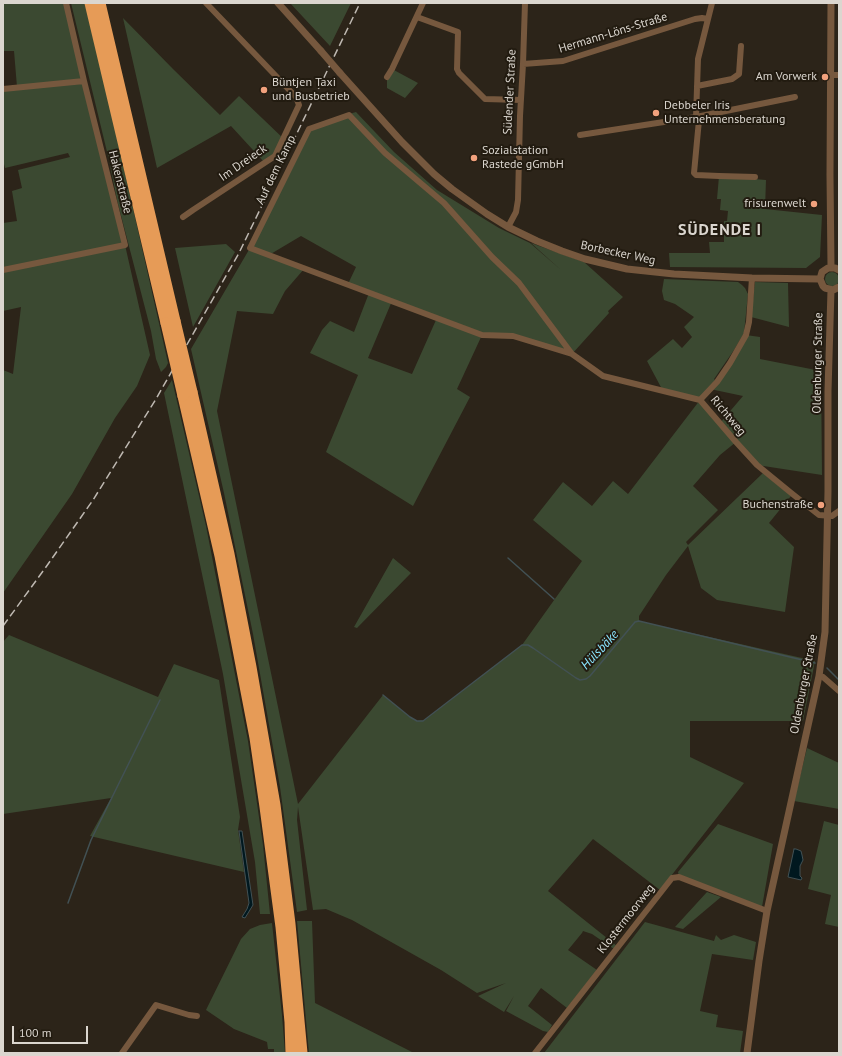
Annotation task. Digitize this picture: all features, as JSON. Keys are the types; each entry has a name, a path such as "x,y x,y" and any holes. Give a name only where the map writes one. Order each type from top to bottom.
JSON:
{"highway":[{"path":"90,3 171,322"},
{"path":"100,3 171,322 229,554 251,667 275,805 288,911 285,925 291,1053"},
{"path":"188,394 255,738 278,902 285,925 302,1053"}],"street":[{"name":"Hakenstraße","path":"3,270 125,245 84,82 66,3"},
{"name":"Im Dreieck","path":"183,217 275,156 299,105 296,97 206,3"},
{"name":"Borbecker Weg","path":"278,3 402,142 429,169 452,189 508,227 532,239 562,251 585,259 626,269 674,274 752,278 820,279"},
{"path":"387,77 423,3"},
{"name":"Südender Straße","path":"508,227 516,212 518,200 518,152 525,3"},
{"path":"712,3 698,59 694,173 696,175 755,177"},
{"path":"831,3 831,267"},
{"path":"417,17 458,32 458,73 485,99 521,100"},
{"name":"Hermann-Löns-Straße","path":"523,64 562,61 695,20 702,18 708,19"},
{"path":"697,86 732,79 739,74 741,46"},
{"path":"831,75 839,75"},
{"path":"3,89 84,82"},
{"path":"580,135 697,117 795,98"},
{"name":"Auf dem Kamp","path":"349,115 385,152 444,203 492,257 519,283 572,354 513,336 482,335 250,248 309,129 349,115"},
{"path":"839,270 831,267 825,269 822,272 820,279 822,286 825,288 831,290 839,287"},
{"path":"700,400 717,382 731,362 746,335 749,322 752,278"},
{"name":"Oldenburger Straße","path":"747,1053 767,911 819,676 825,632 828,516 828,390 831,290"},
{"name":"Richtweg","path":"572,354 603,376 700,400 757,465 819,515 828,516"},
{"path":"828,516 832,516 839,512"},
{"path":"819,676 839,691"},
{"name":"Klostermoorweg","path":"536,1053 672,878 678,877 767,911"},
{"path":"122,1053 156,1006 197,1016"}],"green space":[{"path":"3,3 65,3 125,245 150,355 137,386 115,418 72,494 3,593 3,370 13,374 21,307 3,311 3,223 17,221 12,191 22,188 18,170 70,157 68,153 5,168 3,160 3,90 17,87 14,51 3,51"},
{"path":"71,3 85,3 168,363 161,372 156,359 151,331 117,200 109,160"},
{"path":"290,3 351,3 330,46"},
{"path":"123,18 220,115 239,96 286,141 278,158 275,156 264,162 231,126 157,168"},
{"path":"392,69 418,83 405,98 387,88 387,77"},
{"path":"356,112 394,152 437,190 499,228 530,243 561,270 531,243 584,262 623,297 608,311 609,313 572,354 513,336 482,335 457,389 470,397 413,506 326,452 358,375 310,353 322,330 330,321 354,332 369,293 392,301 368,358 412,374 436,320 475,332 437,316 348,284 356,267 301,236 269,255 304,269 285,291 273,314 237,311 217,411 298,804 383,695 410,717 417,721 425,720 522,645 582,561 533,520 563,482 592,506 613,481 628,494 700,400 663,391 647,361 673,339 682,348 692,337 684,327 694,317 675,304 664,300 662,291 664,279 738,282 745,288 748,294 744,333 714,379 717,382 731,362 746,335 760,337 760,359 821,371 822,475 757,465 736,442 720,455 693,486 718,510 686,542 688,545 763,473 791,496 769,523 794,547 785,612 717,600 701,588 688,546 666,575 639,616 639,621 815,661 803,721 690,721 690,757 744,783 660,890 593,839 548,891 617,946 614,949 592,934 583,931 568,950 597,970 567,1008 541,988 528,1006 552,1025 548,1032 543,1031 506,1011 514,996 504,1012 478,996 506,983 477,993 441,970 352,920 326,909 313,910 298,807 297,820 307,910 297,912 280,787 253,634 224,493 191,349 250,248 306,129","holes":["710,389 743,396 720,423 700,400"]},
{"path":"719,176 766,180 765,209 822,215 820,257 806,268 670,267 669,253 710,253 709,242 724,242 724,221 727,221 728,211 720,210 721,199 717,199"},
{"path":"226,244 235,252 193,327 175,248"},
{"path":"829,272 835,272 839,276 839,282 835,286 829,286 825,282 825,276"},
{"path":"755,282 788,283 789,327 751,317"},
{"path":"172,380 206,526 248,741 263,845 270,914 260,914 255,862 223,674 164,393"},
{"path":"393,558 411,573 357,628 354,627"},
{"path":"9,635 158,697 174,664 219,680 240,817 238,830 244,872 90,836 111,798 3,814 3,642"},
{"path":"807,748 839,763 839,809 794,801"},
{"path":"824,821 839,825 839,927 825,924 831,895 808,889"},
{"path":"718,824 773,844 762,907 679,876 678,872"},
{"path":"707,892 721,897 683,929 675,927"},
{"path":"297,921 312,921 315,1003 414,1053 309,1053"},
{"path":"645,922 714,941 716,935 721,940 734,935 756,942 753,960 712,954 700,1011 718,1015 716,1027 743,1031 740,1053 544,1053"},
{"path":"272,923 285,1053 274,1053 274,1049 268,1049 267,1042 234,1029 206,1010 241,939 250,929 260,925"}],"water":[{"path":"239,831 242,831 253,905 245,918 242,917 249,903"},
{"path":"794,849 801,851 802,855 803,860 800,866 801,880 788,877"}],"waterway":[{"path":"508,558 554,599"},
{"name":"Hülsbäke","path":"383,695 410,717 417,721 423,721 522,645 528,645 533,648 576,678 580,680 586,679 635,622 639,621 815,663"},
{"name":"Hülsbäke","path":"827,668 839,680"},
{"path":"68,903 91,840 160,700"}],"railway":[{"path":"3,626 93,500 156,399 239,253 360,3"}],"place":[{"name":"Am Vorwerk","path":"825,77"},
{"name":"Büntjen Taxi und Busbetrieb","path":"264,90"},
{"name":"Debbeler Iris Unternehmensberatung","path":"656,113"},
{"name":"Sozialstation Rastede gGmbH","path":"474,158"},
{"name":"frisurenwelt","path":"814,204"},
{"name":"Buchenstraße","path":"821,505"}],"district":[{"name":"SÜDENDE I","path":"720,230"}]}
